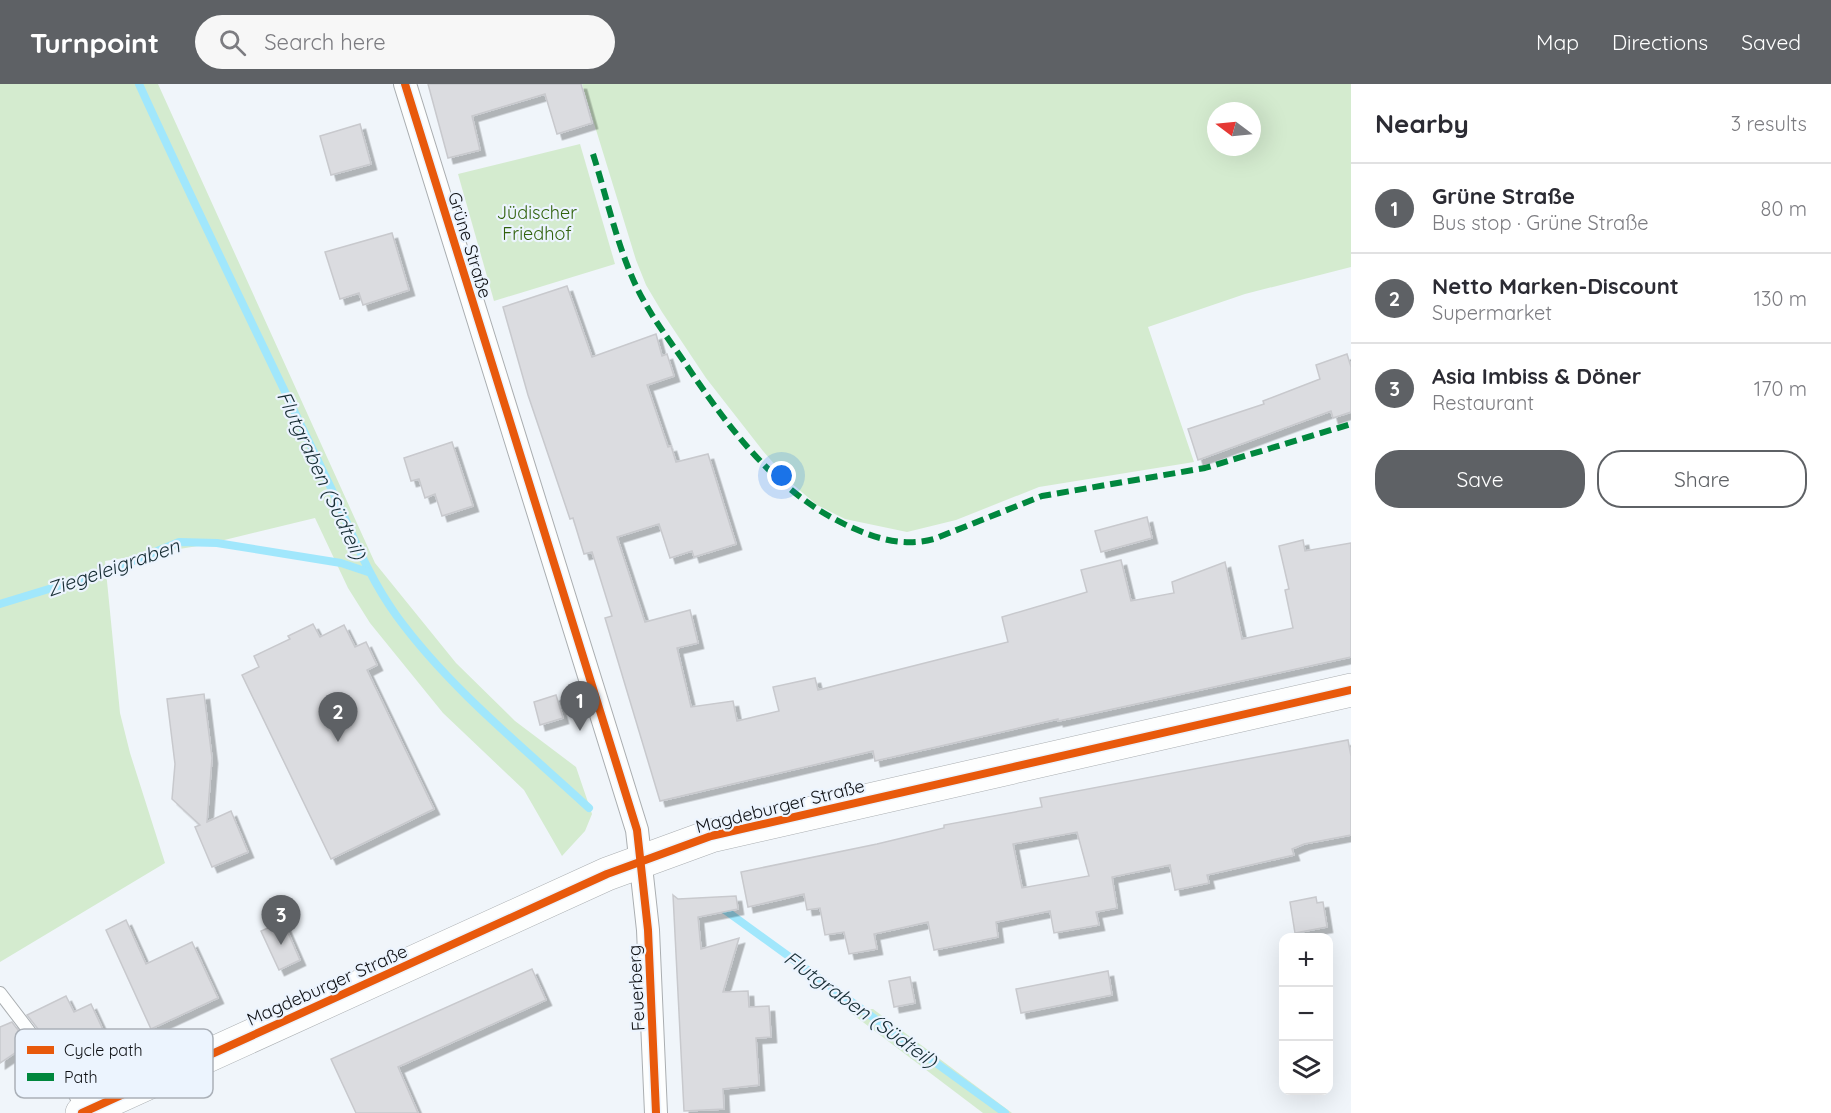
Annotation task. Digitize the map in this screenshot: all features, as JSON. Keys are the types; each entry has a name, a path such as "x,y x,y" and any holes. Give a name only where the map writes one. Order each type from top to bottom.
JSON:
{"main road":[{"name":"Magdeburger Straße","path":"213,1054 639,862 711,836 1351,690"},
{"name":"Magdeburger Straße","path":"82,1113 115,1098"}],"street":[{"name":"Grüne Straße","path":"405,84 637,830 639,862"},
{"name":"Feuerberg","path":"639,862 648,930 656,1113"}],"lane":[{"path":"0,993 28,1029"},
{"path":"76,1098 82,1113"}],"green space":[{"path":"0,84 158,84 375,563 456,663 515,721 576,767 592,814 585,831 562,856 524,790 443,713 370,623 348,588 315,518 204,545 105,561 120,713 130,753 165,863 0,962"},
{"path":"582,84 1351,84 1351,267 1245,294 1148,327 1194,462 1039,487 956,520 907,532 845,519 817,505 790,482 763,451 706,378 646,285 636,260"},
{"name":"Jüdischer Friedhof","path":"580,144 615,264 494,301 458,174"},
{"path":"873,1009 1012,1113 983,1113 847,1010"}],"building":[{"path":"428,84 581,84 592,123 557,134 545,94 472,116 480,150 448,158"},
{"path":"360,124 371,164 331,175 320,136"},
{"path":"392,233 409,290 363,305 359,293 340,299 325,252"},
{"path":"567,286 592,357 656,334 662,356 667,354 674,376 647,385 668,447 671,446 676,462 708,454 736,544 694,557 692,551 670,558 659,524 617,537 645,622 690,610 698,643 677,648 691,707 733,701 737,721 779,711 773,687 815,678 818,690 1008,642 1002,617 1087,592 1081,570 1121,560 1131,601 1174,593 1172,582 1225,562 1242,639 1293,628 1285,590 1289,589 1279,546 1303,540 1305,551 1351,543 1351,657 1058,721 1058,719 875,761 873,751 660,801 605,618 612,616 592,552 584,554 573,518 570,519 528,395 503,307"},
{"path":"1347,354 1351,367 1351,412 1333,418 1331,411 1198,460 1188,429 1264,404 1263,401 1320,379 1316,365"},
{"path":"452,442 473,506 442,516 435,494 425,498 419,479 411,481 404,458"},
{"path":"1147,517 1152,538 1101,552 1095,531"},
{"path":"313,624 320,637 344,625 355,647 366,642 377,665 367,670 434,809 331,859 242,675 259,667 254,656 290,639 288,636"},
{"path":"204,694 212,758 207,822 231,811 248,852 212,867 195,827 200,825 172,799 175,764 167,699"},
{"path":"556,695 563,718 540,725 534,702"},
{"path":"1348,740 1351,756 1351,835 1304,844 1292,849 1294,855 1207,875 1209,883 1175,890 1170,865 1112,877 1117,908 1096,912 1099,925 1054,933 1050,911 996,922 998,937 934,950 928,922 874,934 877,949 849,954 844,932 825,935 820,908 807,910 804,894 748,907 741,872 877,844 944,828 944,825 1042,807 1040,798","holes":["1077,832 1089,876 1022,888 1013,844"]},
{"path":"673,895 678,899 736,896 738,909 698,917 701,949 739,938 723,992 748,991 749,1007 769,1006 771,1037 756,1038 759,1085 723,1089 724,1109 684,1111"},
{"path":"1316,897 1317,903 1323,902 1327,927 1295,933 1290,902"},
{"path":"126,920 146,964 192,942 218,998 151,1029 106,930"},
{"path":"283,921 300,960 279,970 261,931"},
{"path":"532,969 546,1000 398,1067 418,1113 356,1113 331,1059"},
{"path":"1108,971 1112,995 1021,1013 1016,989"},
{"path":"910,977 915,1003 894,1007 889,981"},
{"path":"66,996 74,1012 91,1004 103,1029 38,1029 27,1015"},
{"path":"12,1022 17,1029 15,1029 15,1053 0,1063 0,1027"}],"waterway":[{"name":"Flutgraben (Südteil)","path":"139,84 376,584 396,615 439,667 589,808"},
{"name":"Ziegeleigraben","path":"0,604 111,570 179,542 217,543 341,563 368,572"},
{"name":"Flutgraben (Südteil)","path":"718,905 1005,1113"}],"marked path":[{"path":"593,154 618,239 637,288 647,307 719,412 759,460 805,501 831,517 869,535 906,542 934,539 1042,496 1205,468 1351,424"}],"cycle path":[{"path":"405,84 637,830 648,930 656,1113"},
{"path":"213,1053 607,874 711,836 1351,690"},
{"path":"82,1113 115,1098"}],"place":[{"name":"Grüne Straße","path":"580,731"},
{"name":"Netto Marken-Discount","path":"338,742"},
{"name":"Asia Imbiss & Döner","path":"281,945"}]}
